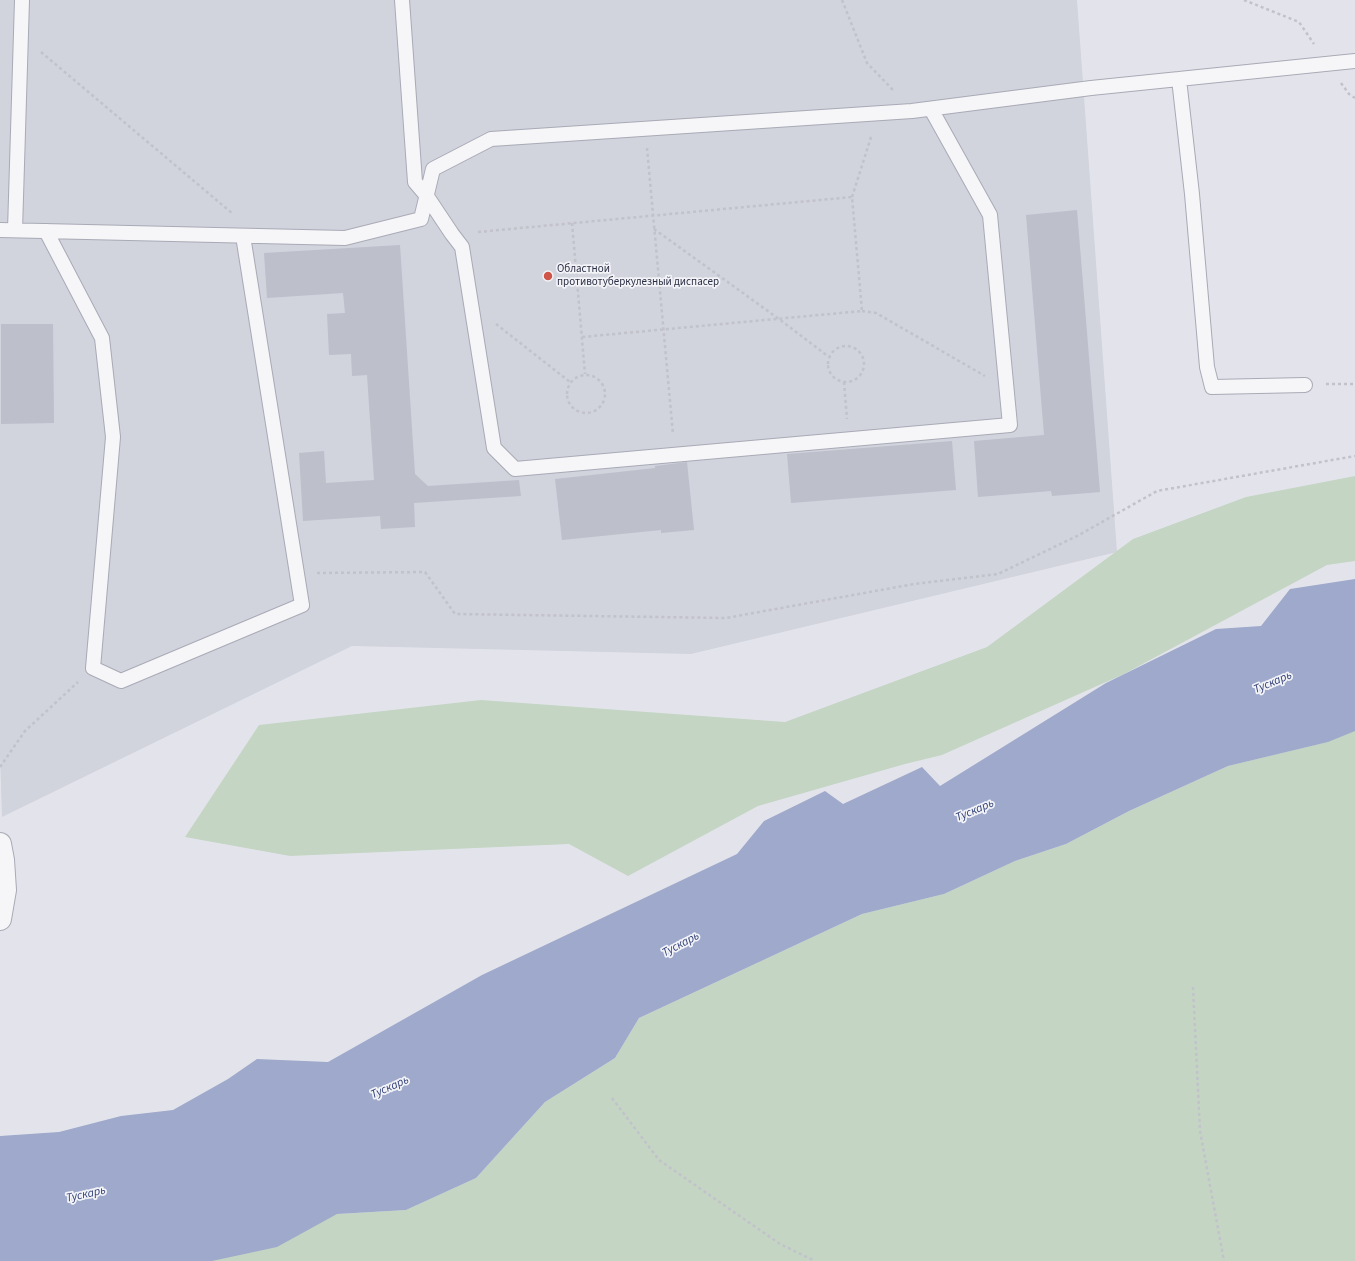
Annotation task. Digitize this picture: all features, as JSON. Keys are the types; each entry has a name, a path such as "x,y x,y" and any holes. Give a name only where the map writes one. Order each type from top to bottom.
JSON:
{"street":[{"path":"0,844 3,860 5,890 0,919"}],"lane":[{"path":"16,230 22,0"},
{"path":"402,0 415,182 426,195 462,247 494,448 515,469 1010,425 990,215 931,109"},
{"path":"0,230 345,238 421,219 433,169 491,140 912,111 1083,89 1355,61"},
{"path":"1179,79 1192,194 1207,367 1212,387 1305,385"},
{"path":"46,231 102,338 113,437 93,668 121,681 302,605 243,236"}],"path":[{"path":"842,0 867,63 912,111"},
{"path":"1244,0 1298,22 1349,94 1355,98"},
{"path":"21,35 259,236"},
{"path":"862,311 852,196 880,113"},
{"path":"645,129 675,455"},
{"path":"452,234 852,196"},
{"path":"572,223 586,374"},
{"path":"654,229 829,357"},
{"path":"471,306 570,382"},
{"path":"582,337 862,311 876,313 1007,389"},
{"path":"842,347 854,349 862,357 863,369 856,379 850,382 844,382 834,378 830,374 828,368 829,357 837,349 842,347"},
{"path":"586,374 599,379 603,384 605,391 603,404 599,409 593,412 580,413 570,406 566,394 570,382 575,378 586,374"},
{"path":"844,382 849,439"},
{"path":"1305,385 1355,384"},
{"path":"297,573 425,572 454,614 726,618 914,584 998,574 1079,535 1157,491 1355,456"},
{"path":"0,767 24,731 93,668"},
{"path":"1193,987 1200,1131 1224,1261"},
{"path":"612,1098 659,1160 780,1244 814,1261"}],"shaded area":[{"name":"Областной противотуберкулезный диспасер","path":"0,0 1077,0 1117,552 691,654 352,646 2,817 0,754"}],"green space":[{"path":"1355,476 1355,561 1327,565 1124,674 942,755 905,764 758,806 628,876 569,844 290,856 185,837 259,725 481,700 785,722 987,647 1133,539 1246,497"},
{"path":"1355,667 1355,1261 0,1261 337,1214 406,1210 476,1178 545,1102 615,1058 639,1018 862,914 944,894 1015,861 1066,844 1129,811 1228,766 1327,742"}],"water":[{"name":"Тускарь","path":"1355,579 1355,731 1328,742 1228,766 1129,811 1066,844 1015,861 944,894 862,914 639,1018 615,1058 545,1102 476,1178 406,1210 337,1214 277,1247 212,1261 0,1261 0,1136 59,1132 121,1116 173,1110 228,1079 257,1059 328,1062 482,975 737,854 764,821 825,791 843,804 922,767 940,786 1106,683 1216,629 1261,626 1290,589"}],"building":[{"path":"1077,210 1100,492 1052,496 1051,491 978,497 974,441 1044,435 1026,215"},
{"path":"400,245 415,474 428,486 519,480 521,496 414,503 415,527 381,529 380,516 303,521 299,453 324,451 326,483 374,480 367,375 352,376 351,354 329,355 327,314 345,313 343,293 267,298 264,253"},
{"path":"1,324 53,324 54,423 1,424"},
{"path":"952,441 956,490 791,503 787,454"},
{"path":"687,462 694,530 661,533 661,530 562,540 555,479 655,468 655,466"}],"place":[{"name":"Областной противотуберкулезный диспасер","path":"548,276"}]}
